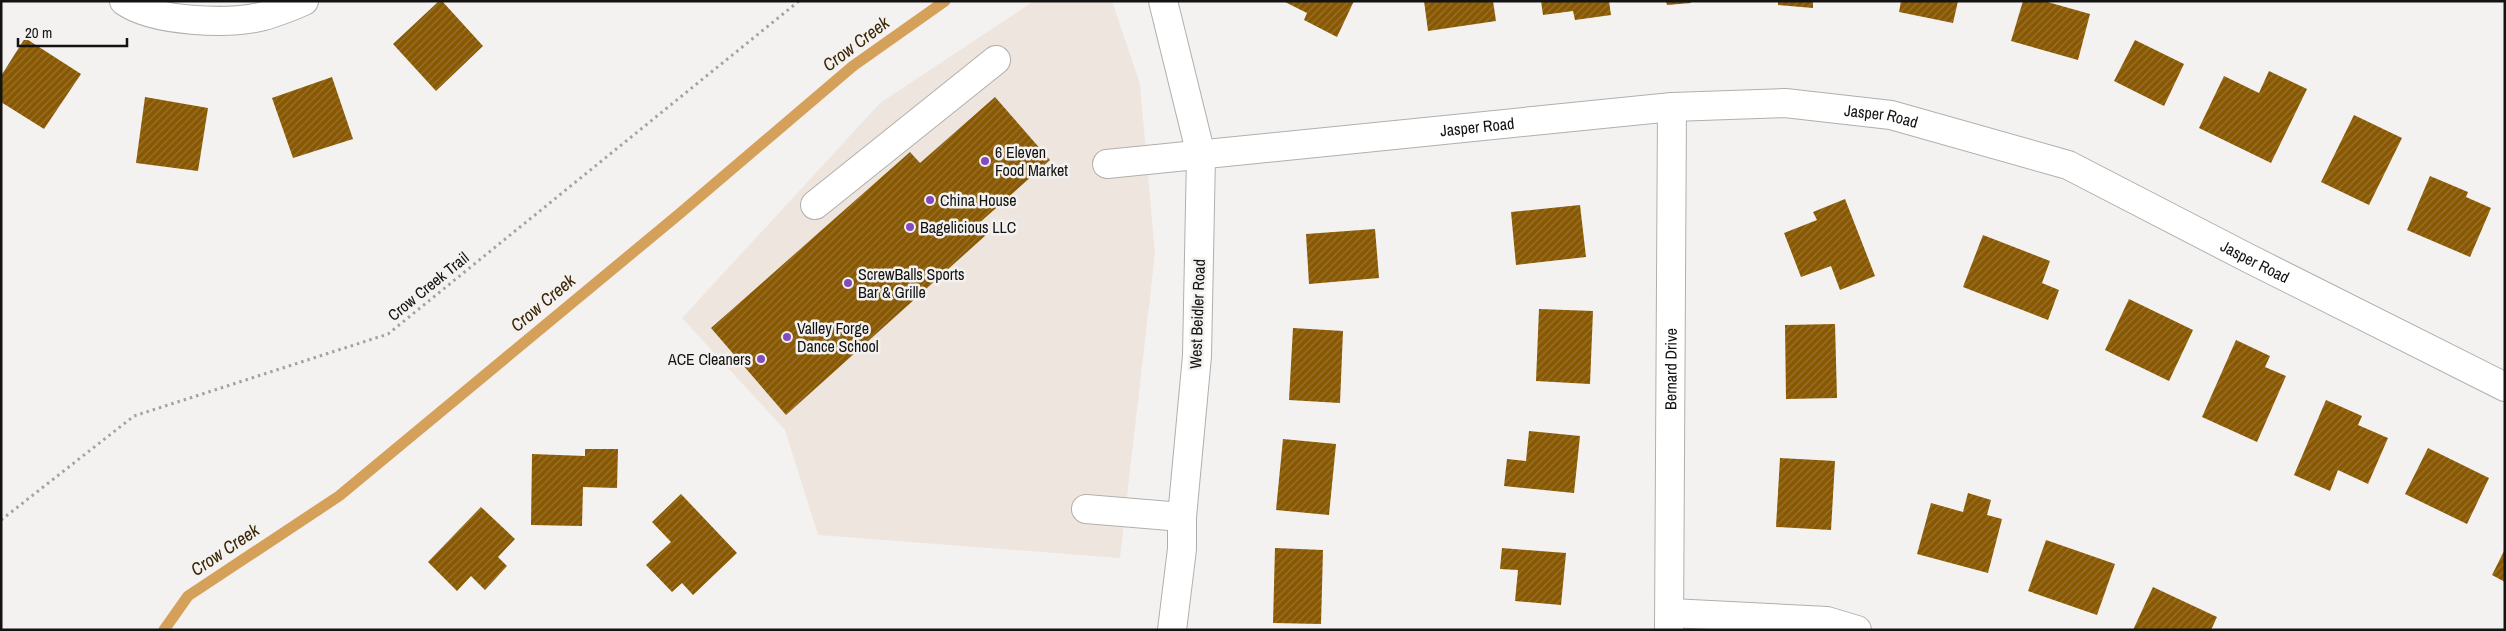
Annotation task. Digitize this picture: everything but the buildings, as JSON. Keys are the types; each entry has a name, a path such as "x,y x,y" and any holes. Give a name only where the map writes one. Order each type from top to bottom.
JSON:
{"street":[{"path":"124,1 162,17 200,20 262,16 304,1"},
{"name":"West Beidler Road","path":"1163,1 1201,155 1197,356 1182,517 1182,549 1172,630"},
{"path":"815,205 996,60"},
{"name":"Jasper Road","path":"1107,164 1672,106 1785,103 1891,115 2068,165 2505,387"},
{"name":"Bernard Drive","path":"1670,621 1672,106"},
{"path":"1086,509 1182,517"},
{"path":"1670,621 1826,621 1857,630"}],"path":[{"name":"Crow Creek Trail","path":"1,520 134,416 388,334 799,1"}],"shaded area":[{"path":"1034,1 1112,1 1140,84 1155,254 1120,558 818,535 785,430 682,318 880,103"}],"waterway":[{"name":"Crow Creek","path":"164,630 188,596 339,496 678,215 853,66 945,1"}],"place":[{"name":"6 Eleven Food Market","path":"985,161"},
{"name":"China House","path":"930,200"},
{"name":"Bagelicious LLC","path":"910,227"},
{"name":"ScrewBalls Sports Bar & Grille","path":"848,283"},
{"name":"Valley Forge Dance School","path":"787,337"},
{"name":"ACE Cleaners","path":"761,359"}]}
